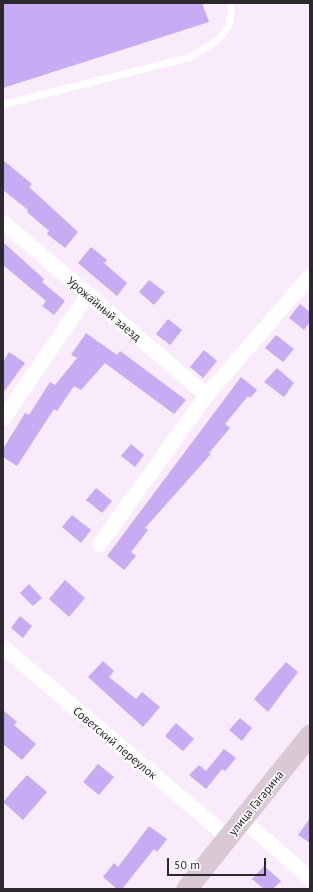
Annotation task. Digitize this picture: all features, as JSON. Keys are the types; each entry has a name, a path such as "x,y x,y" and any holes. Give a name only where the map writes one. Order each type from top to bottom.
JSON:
{"main road":[{"name":"улица Гагарина","path":"186,889 243,820 310,734"}],"street":[{"name":"Урожайный заезд","path":"3,222 86,295 206,395"},
{"path":"99,544 206,395 310,275"},
{"path":"3,418 86,295"},
{"name":"Советский переулок","path":"3,647 228,837"},
{"path":"243,820 310,878"}],"lane":[{"path":"3,104 189,57 218,39 228,26 231,11 230,3"}],"building":[{"path":"3,3 202,3 209,22 3,88"},
{"path":"3,160 32,184 29,187 78,232 65,248 47,234 49,231 27,212 28,210 3,190"},
{"path":"3,242 44,279 42,282 65,301 54,315 42,306 46,301 3,265"},
{"path":"91,247 107,260 104,263 127,283 117,296 78,263"},
{"path":"149,280 165,292 154,305 139,292"},
{"path":"300,304 310,312 310,322 304,330 289,318"},
{"path":"168,319 182,330 170,345 156,334"},
{"path":"86,333 117,355 120,351 186,400 174,414 105,363 81,390 74,386 57,411 54,409 17,466 3,457 3,449 25,413 29,415 50,382 55,385 77,358 71,355"},
{"path":"276,335 294,349 283,362 265,348"},
{"path":"204,350 217,361 203,378 190,367"},
{"path":"9,352 25,363 3,393 3,362"},
{"path":"277,368 294,383 284,397 264,382"},
{"path":"241,377 257,390 250,398 248,396 225,424 230,428 209,453 211,454 145,528 148,530 131,552 136,556 124,570 107,556"},
{"path":"131,444 144,455 135,467 121,456"},
{"path":"96,488 112,501 102,513 86,500"},
{"path":"72,515 91,530 81,543 62,527"},
{"path":"65,580 85,598 69,617 49,599"},
{"path":"29,584 42,598 33,606 20,593"},
{"path":"20,616 32,626 23,638 11,628"},
{"path":"103,661 114,671 109,677 136,699 142,692 160,707 143,727 88,677"},
{"path":"286,662 298,672 268,712 254,699"},
{"path":"3,710 17,722 14,725 36,744 22,760 3,744"},
{"path":"240,718 252,728 242,741 229,730"},
{"path":"176,723 194,739 183,751 165,736"},
{"path":"224,749 236,758 225,771 222,769 206,789 189,775 199,765 206,771"},
{"path":"98,764 114,777 99,795 83,782"},
{"path":"27,775 47,792 23,820 3,802"},
{"path":"310,818 310,843 298,835"},
{"path":"149,826 167,839 157,852 154,849 122,889 117,889 103,877 114,863 118,867"},
{"path":"264,866 281,881 273,889 264,889 252,879"}]}
